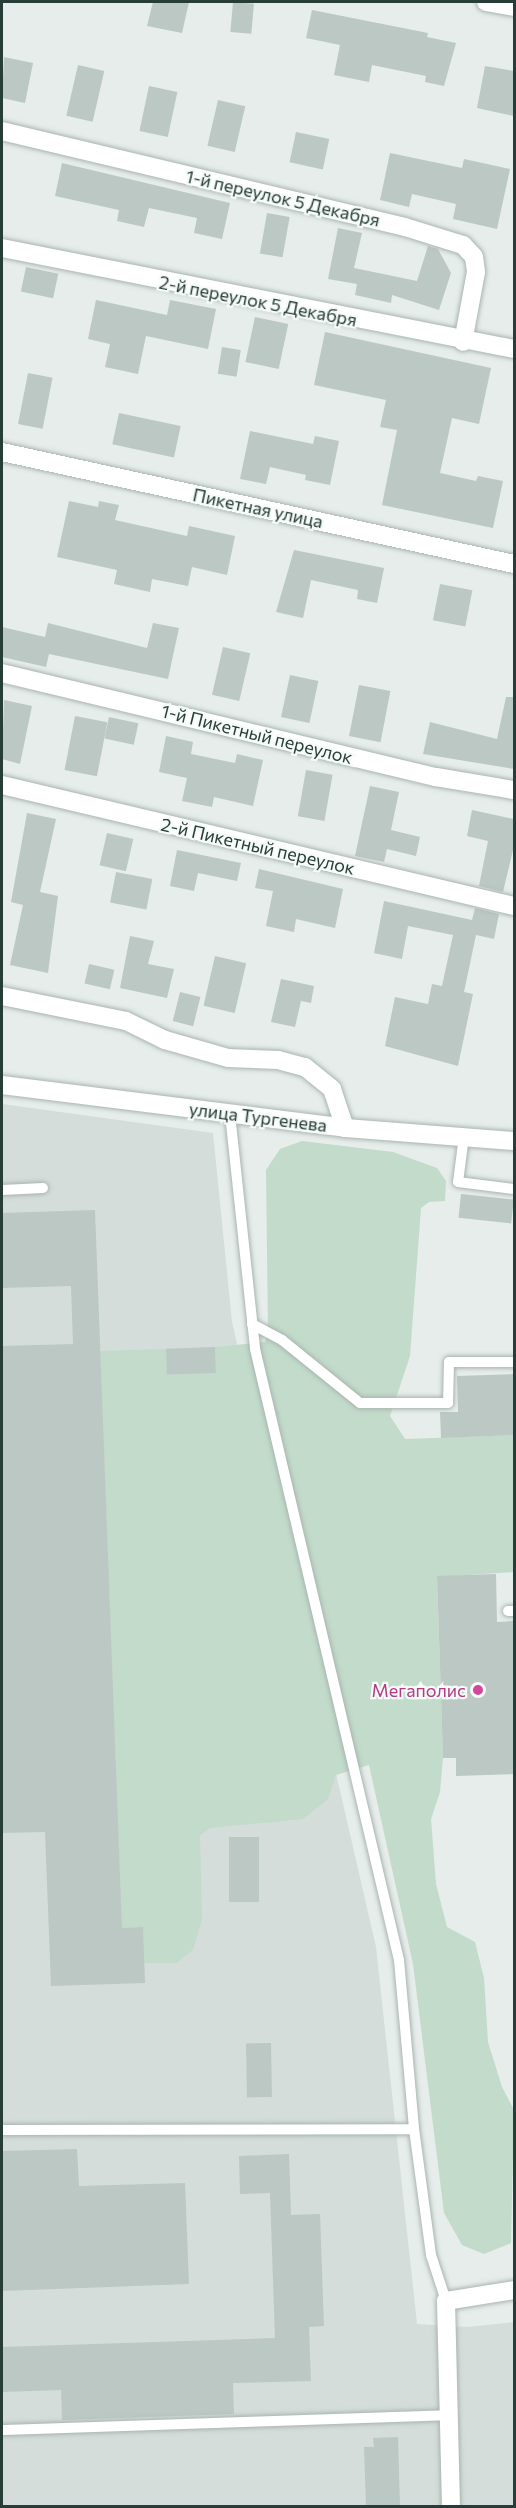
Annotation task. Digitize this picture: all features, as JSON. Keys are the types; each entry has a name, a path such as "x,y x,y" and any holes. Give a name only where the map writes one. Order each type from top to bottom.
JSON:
{"street":[{"path":"486,2 514,7"},
{"name":"1-й переулок 5 Декабря","path":"2,131 405,227 463,244 474,257 476,272 463,342"},
{"name":"2-й переулок 5 Декабря","path":"2,248 463,342 514,349"},
{"name":"Пикетная улица","path":"2,452 514,564"},
{"name":"1-й Пикетный переулок","path":"2,673 436,777 514,790"},
{"name":"2-й Пикетный переулок","path":"2,785 514,906"},
{"path":"2,996 126,1021 165,1041 228,1058 278,1060 305,1067 332,1089 345,1128"},
{"name":"улица Тургенева","path":"2,1085 345,1128 514,1141"},
{"path":"451,2506 447,2301 514,2290"}],"lane":[{"path":"230,1114 252,1324 399,1959 414,2128 431,2255 447,2301"},
{"path":"464,1136 458,1182 514,1189"},
{"path":"2,1190 43,1188"},
{"path":"252,1324 282,1340 360,1402 448,1403 449,1362 514,1362"},
{"path":"2,2130 414,2128"},
{"path":"2,2430 449,2415"}],"shaded area":[{"path":"2,1104 213,1133 232,1322 376,1947 417,2324 468,2327 514,2322 514,2506 2,2506"}],"green space":[{"path":"302,1141 393,1152 437,1168 446,1181 445,1201 429,1202 421,1208 410,1356 390,1416 405,1439 514,1435 514,1572 437,1577 443,1758 440,1792 431,1819 436,1884 447,1927 475,1942 484,1978 488,2042 502,2087 514,2110 511,2243 484,2254 462,2245 444,2213 413,1964 369,1765 336,1775 328,1799 303,1819 210,1828 200,1835 202,1919 193,1950 176,1963 144,1963 143,1927 122,1928 100,1351 166,1349 167,1375 216,1373 215,1347 265,1342 268,1331 266,1170 280,1149"}],"building":[{"path":"153,2 189,2 182,33 147,26"},
{"path":"233,2 254,4 251,34 230,32"},
{"path":"312,10 428,33 427,37 456,43 444,86 425,82 426,76 372,65 369,82 334,75 340,45 306,38"},
{"path":"4,57 33,63 25,103 2,98"},
{"path":"78,65 104,71 93,122 66,116"},
{"path":"485,66 514,71 514,116 477,108"},
{"path":"149,86 177,92 168,137 139,131"},
{"path":"218,100 245,106 235,152 207,146"},
{"path":"296,132 329,139 323,169 290,162"},
{"path":"390,153 462,168 464,159 510,169 497,229 453,219 456,204 412,194 409,207 380,200"},
{"path":"62,163 230,203 222,239 194,233 197,218 149,208 144,227 117,221 119,210 55,196"},
{"path":"267,213 290,217 283,257 260,253"},
{"path":"338,228 362,233 354,268 417,281 428,246 438,249 451,273 439,310 392,295 391,303 355,295 357,284 328,279"},
{"path":"26,267 58,274 53,298 21,291"},
{"path":"96,300 167,315 170,300 216,309 208,349 146,336 138,374 105,367 110,344 88,339"},
{"path":"255,317 288,324 279,369 245,362"},
{"path":"325,332 491,368 479,424 452,418 440,473 476,481 478,476 503,481 493,528 382,505 397,430 380,427 386,400 314,385"},
{"path":"222,347 241,350 237,377 218,374"},
{"path":"28,373 53,378 43,429 18,424"},
{"path":"119,413 181,426 174,457 112,444"},
{"path":"250,431 313,444 315,436 339,441 330,485 305,480 306,475 270,467 266,484 240,479"},
{"path":"69,501 98,507 99,501 119,505 115,520 187,536 189,526 235,536 227,575 192,567 188,586 152,579 150,592 114,584 117,570 57,557"},
{"path":"294,550 384,568 377,603 357,599 358,590 311,580 303,618 276,612"},
{"path":"440,584 472,590 465,627 433,620"},
{"path":"48,623 147,648 153,623 179,628 168,679 49,654 46,667 2,657 2,627 45,637"},
{"path":"223,647 250,653 239,701 212,695"},
{"path":"290,675 318,681 309,723 281,717"},
{"path":"359,685 390,691 380,742 349,736"},
{"path":"506,697 514,697 514,769 423,754 430,722 497,739"},
{"path":"4,700 32,706 20,764 2,759"},
{"path":"75,716 107,722 97,776 65,770"},
{"path":"109,717 138,723 134,745 104,739"},
{"path":"166,736 193,742 191,754 235,763 237,754 263,760 253,806 214,797 212,807 182,801 187,778 159,772"},
{"path":"306,770 333,775 324,821 298,816"},
{"path":"370,786 399,792 391,830 420,837 416,856 387,849 384,862 355,856"},
{"path":"472,810 514,819 514,846 503,892 479,886 488,841 467,836"},
{"path":"27,813 56,819 40,892 58,896 48,973 10,965 23,905 11,902"},
{"path":"107,833 133,839 126,871 100,865"},
{"path":"177,850 241,863 237,881 198,873 194,891 170,886"},
{"path":"259,869 343,889 335,928 296,919 294,932 266,926 273,891 255,888"},
{"path":"116,872 152,879 146,909 110,902"},
{"path":"384,901 472,920 475,908 499,914 494,939 476,935 464,992 473,994 458,1066 385,1046 395,997 428,1004 432,984 442,986 453,935 408,926 402,959 374,953"},
{"path":"130,936 154,941 148,964 174,969 167,998 120,988"},
{"path":"215,956 246,963 235,1013 204,1006"},
{"path":"89,964 114,970 110,989 85,983"},
{"path":"281,979 314,986 311,1003 301,1001 295,1027 271,1022"},
{"path":"180,992 200,997 193,1026 173,1021"},
{"path":"461,1194 514,1200 511,1223 458,1218"},
{"path":"95,1210 122,1928 143,1927 145,1983 51,1986 45,1832 2,1833 2,1346 73,1344 71,1286 2,1288 2,1213"},
{"path":"215,1347 216,1373 167,1375 166,1349"},
{"path":"514,1374 514,1435 441,1438 440,1412 458,1412 457,1376"},
{"name":"Мегаполис","path":"496,1574 497,1622 514,1621 514,1774 456,1776 456,1758 443,1758 437,1576"},
{"path":"229,1837 259,1837 259,1902 229,1902"},
{"path":"246,2043 271,2043 272,2097 247,2097"},
{"path":"77,2149 79,2186 185,2183 189,2284 2,2291 2,2151"},
{"path":"289,2154 291,2215 320,2214 324,2326 309,2327 311,2381 233,2383 234,2414 62,2420 61,2390 2,2392 2,2347 275,2338 270,2193 240,2194 239,2156"},
{"path":"398,2437 400,2506 366,2506 364,2447 374,2447 373,2438"}],"place":[{"name":"Мегаполис","path":"478,1690"}]}
